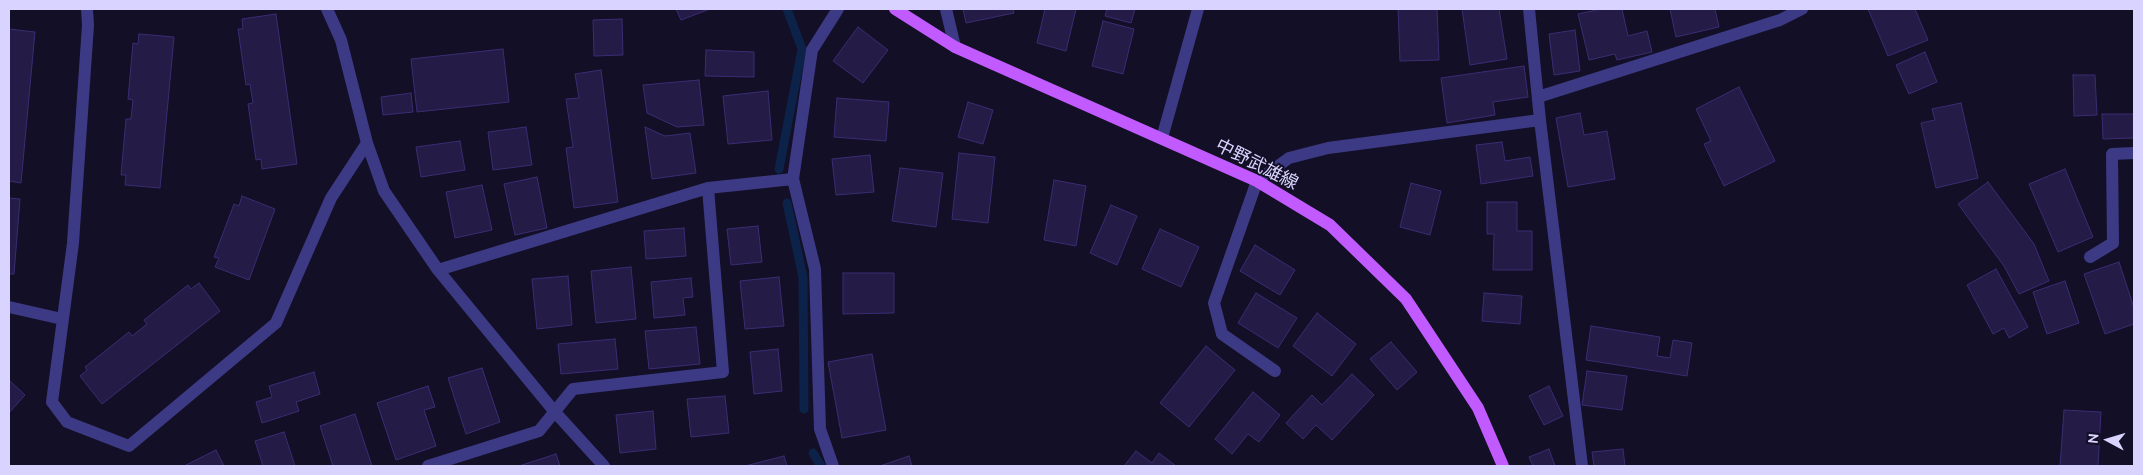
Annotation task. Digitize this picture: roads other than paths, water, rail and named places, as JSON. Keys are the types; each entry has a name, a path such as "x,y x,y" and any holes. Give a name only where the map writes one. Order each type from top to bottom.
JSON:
{"main road":[{"name":"中野武雄線","path":"895,9 955,47 1257,181 1330,225 1406,299 1478,408 1503,466"}],"street":[{"path":"87,9 88,25 73,243 52,402 67,422 129,446 276,323 331,198 368,143"},
{"path":"327,9 341,40 368,143 384,190 438,270 554,411 604,466"},
{"path":"833,466 820,429 815,270 793,179 812,50 838,9"},
{"path":"946,9 955,47"},
{"path":"1162,138 1198,9"},
{"path":"1529,9 1540,120 1582,466"},
{"path":"1538,97 1780,20 1802,9"},
{"path":"1275,371 1222,334 1214,303 1257,181 1289,158 1328,148 1540,120"},
{"path":"2090,257 2113,243 2112,154 2134,153"},
{"path":"438,270 708,188 793,179"},
{"path":"428,466 539,431 574,389 723,372 708,188"},
{"path":"9,307 62,319"}],"waterway":[{"path":"779,169 802,49 787,9"},
{"path":"787,203 803,277 804,409"},
{"path":"813,453 821,466"}]}
